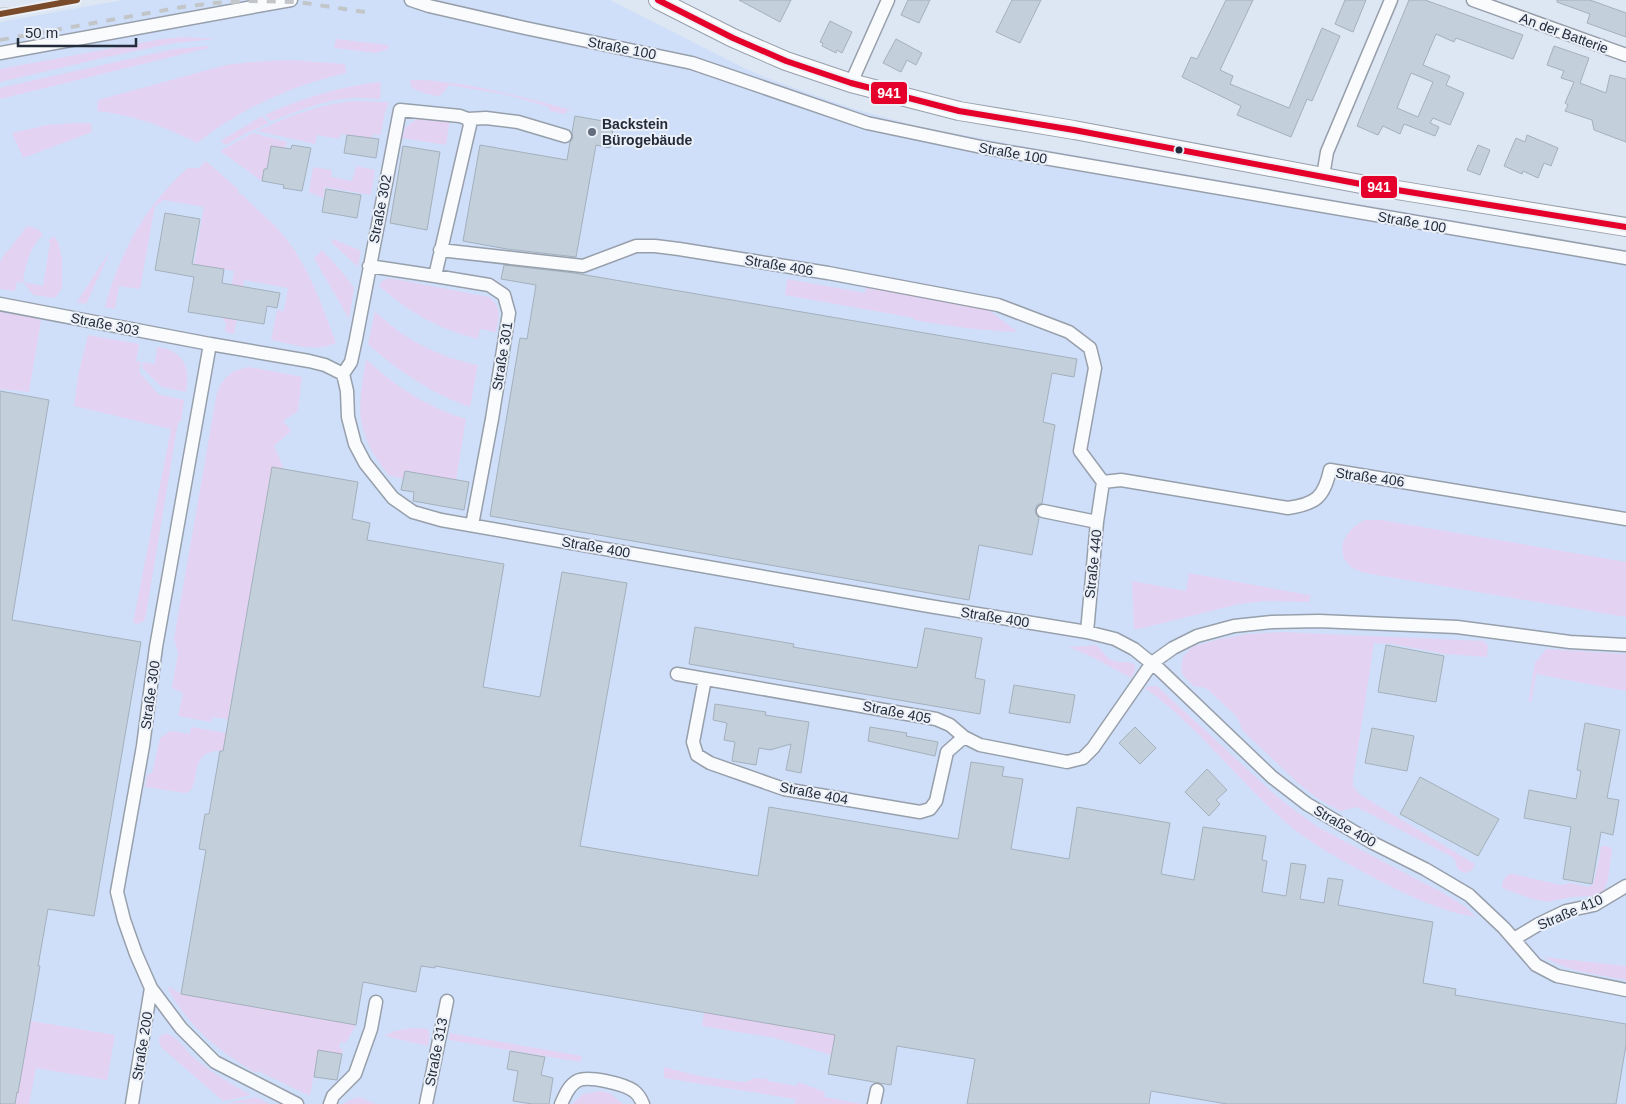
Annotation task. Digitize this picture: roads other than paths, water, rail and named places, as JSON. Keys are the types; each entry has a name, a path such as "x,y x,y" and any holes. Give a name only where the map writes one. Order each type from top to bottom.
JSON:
{"main road":[{"path":"658,0 733,38 786,61 851,83 959,111 1074,130 1366,185 1626,227"}],"street":[{"path":"0,53 291,0"},
{"name":"Straße 100","path":"411,0 429,6 525,28 692,63 867,123 968,144 1626,258"},
{"path":"851,83 888,0"},
{"path":"1323,176 1327,152 1391,0"},
{"name":"An der Batterie","path":"1473,0 1626,56"},
{"name":"Straße 302","path":"342,374 351,362 400,110 460,116 468,119"},
{"path":"435,276 470,125 468,119 486,118 518,122 565,136"},
{"name":"Straße 406","path":"440,250 583,266 636,246 655,246 837,274 998,305 1069,332 1090,348 1095,368 1080,451 1103,482 1121,480 1288,508 1305,506 1319,497 1327,483 1330,470 1626,519"},
{"name":"Straße 301","path":"369,266 489,286 504,295 509,313 472,525"},
{"name":"Straße 303","path":"0,304 210,344"},
{"path":"210,344 309,361 325,365 342,374"},
{"name":"Straße 300","path":"210,344 156,647 143,746 117,892 124,920 136,954 151,988 180,1028 215,1062 297,1104"},
{"name":"Straße 400","path":"342,374 347,391 348,416 355,444 365,463 379,482 393,498 413,512 441,520 1086,632 1115,639 1134,649 1152,663 1272,777 1307,804 1373,843 1425,869 1469,895 1514,939 1536,966 1557,976 1626,990"},
{"path":"1097,522 1103,482"},
{"name":"Straße 440","path":"1043,511 1097,522 1086,632"},
{"path":"1152,663 1173,648 1197,636 1234,626 1272,622 1319,621 1457,627 1570,642 1626,644"},
{"name":"Straße 405","path":"677,674 936,719 950,725 964,737 980,745 1067,762 1083,758 1094,748 1152,663"},
{"name":"Straße 404","path":"705,679 693,742 697,755 710,763 784,789 920,812 930,809 936,801 947,752 964,737"},
{"name":"Straße 410","path":"1514,939 1539,924 1566,912 1594,905 1626,886"},
{"name":"Straße 200","path":"132,1104 151,988"},
{"name":"Straße 313","path":"426,1104 447,1001"},
{"path":"330,1104 333,1096 355,1074 371,1028 376,1002"},
{"path":"561,1104 568,1089 577,1081 588,1079 614,1082 633,1090 640,1097 643,1104"},
{"path":"874,1104 877,1090"}],"tram line":[{"path":"0,8 46,6"}],"railway":[{"path":"0,40 182,7 214,3 248,1 298,2 371,13"}],"place":[{"name":"Backstein Bürogebäude","path":"592,132"}]}
